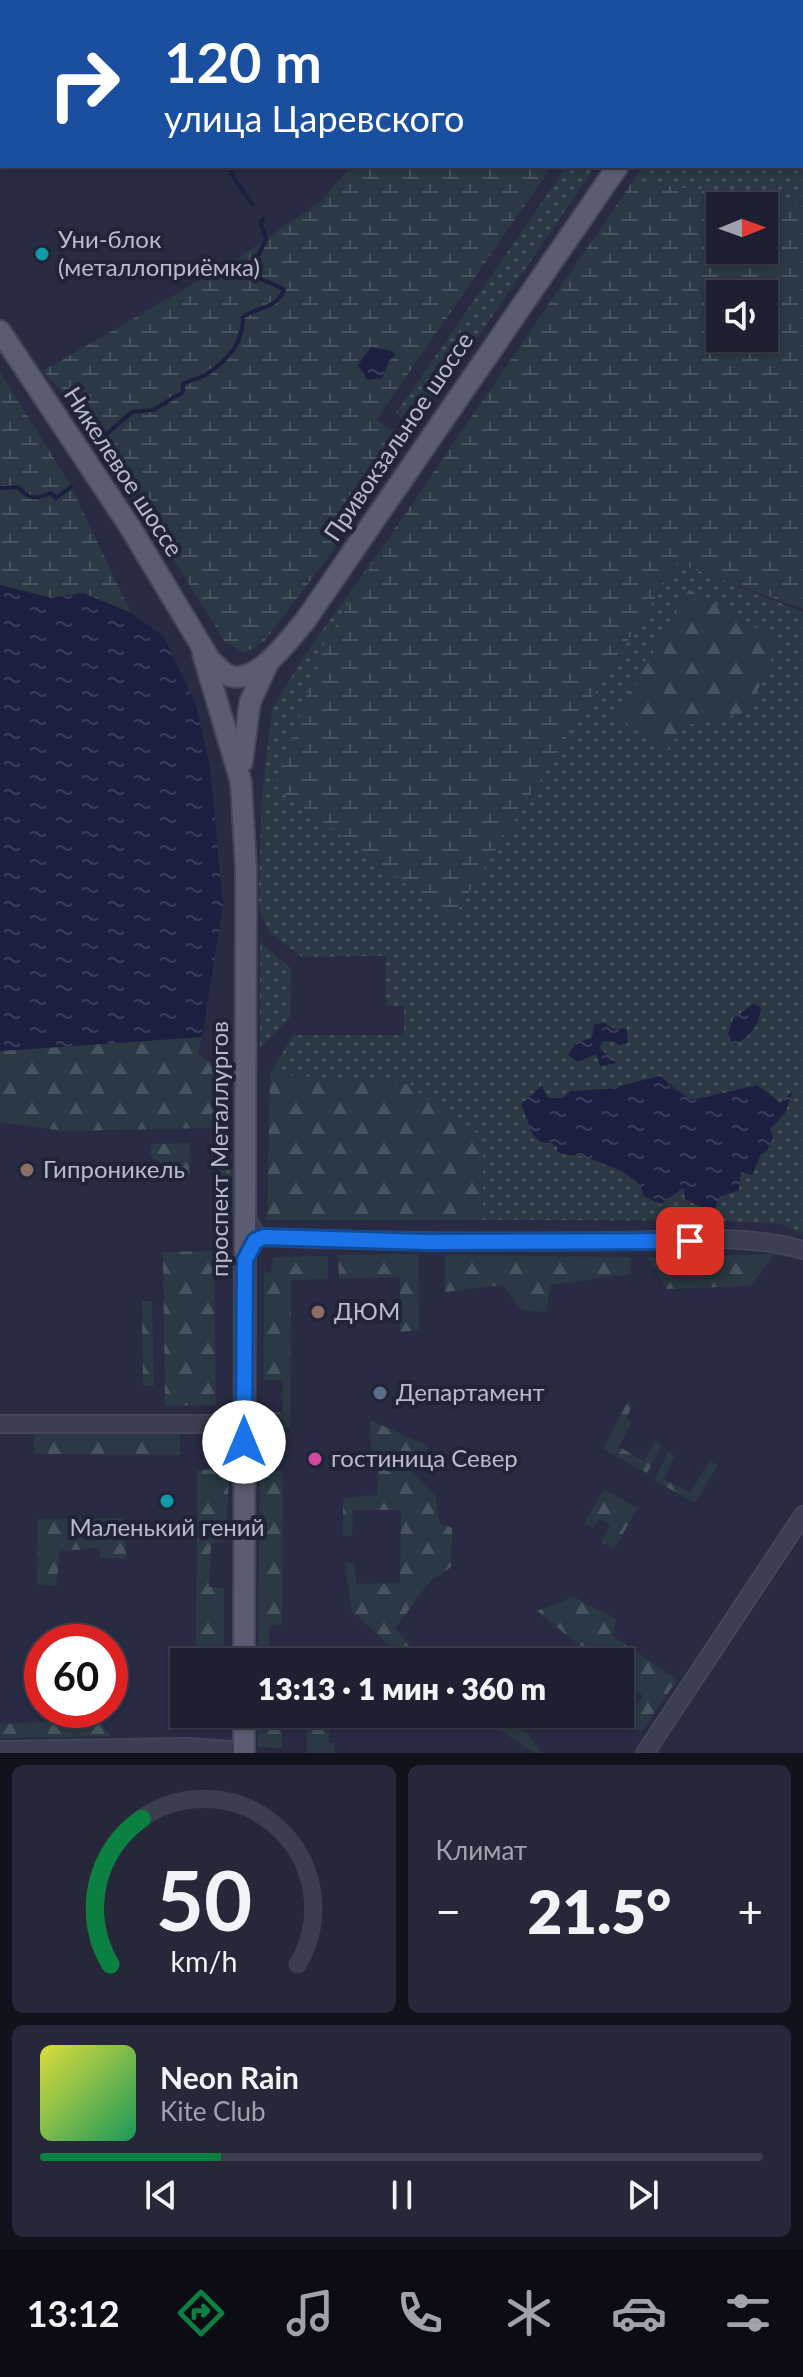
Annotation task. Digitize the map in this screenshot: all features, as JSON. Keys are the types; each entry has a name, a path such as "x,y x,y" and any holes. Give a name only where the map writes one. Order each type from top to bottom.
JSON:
{"main road":[{"name":"Привокзальное шоссе","path":"199,643 210,660 230,676 242,676 268,663 305,621 617,168"},
{"name":"Никелевое шоссе","path":"0,331 130,527 199,643"},
{"name":"проспект Металлургов","path":"199,643 241,782 247,918 244,1648"},
{"path":"241,782 242,744 250,702 268,663"},
{"path":"244,1728 244,1752"}],"street":[{"path":"245,1217 256,1234 264,1237 427,1242 719,1241 779,1244 803,1250"},
{"path":"245,1260 255,1241 264,1237"},
{"path":"0,1424 244,1424"},
{"path":"645,1753 803,1515"},
{"path":"0,1750 188,1747 244,1752"}],"green space":[{"path":"349,168 551,168 376,420 408,440 329,556 264,642 244,653 225,642 167,549 106,464 74,405 43,371 238,258 320,202"},
{"path":"566,168 595,168 421,420 410,424 396,413"},
{"path":"642,168 803,168 803,204 778,201 778,192 714,192 633,181"},
{"path":"633,181 714,192 706,192 706,264 778,264 778,201 803,204 803,609 677,563 452,919 275,786 324,645 383,546"},
{"path":"0,372 69,482 131,613 83,593 51,598 0,585"},
{"path":"383,546 324,645 452,919 678,562 803,612 803,1235 781,1224 730,1221 483,1220 482,1137 406,1084 270,1074 293,1035 404,1035 404,1006 386,1006 386,956 302,957 270,933 259,910 262,796 272,709 304,656","holes":["660,1076 692,1100 705,1099 719,1092 780,1103 791,1093 784,1113 770,1129 752,1175 741,1171 719,1197 683,1188 661,1203 644,1196 643,1186 633,1176 551,1143 542,1087 548,1098 563,1098 571,1091 608,1089"]},
{"path":"689,590 745,623 780,639 748,712 687,725 667,749 616,717"},
{"path":"260,942 291,968 290,1017 260,1048"},
{"path":"202,1037 198,1054 230,1075 229,1113 209,1128 64,1131 0,1122 0,1051"},
{"path":"270,1074 406,1084 482,1137 483,1220 267,1220"},
{"path":"190,1143 189,1180 150,1156 151,1144"},
{"path":"218,1153 231,1164 233,1170 233,1216 229,1228 218,1227"},
{"path":"214,1251 216,1405 165,1406 163,1252"},
{"path":"418,1254 419,1330 400,1332 400,1277 339,1279 338,1255"},
{"path":"775,1254 750,1286 667,1289 647,1257"},
{"path":"445,1255 630,1257 631,1274 551,1285 546,1312 522,1310 503,1285 445,1292"},
{"path":"328,1256 328,1279 291,1280 290,1428 263,1425 262,1414 282,1412 283,1380 264,1380 264,1273 271,1272 273,1257"},
{"path":"142,1301 152,1301 154,1386 143,1386"},
{"path":"628,1401 633,1404 626,1419 632,1422 619,1447 644,1461 655,1442 662,1445 647,1473 603,1449"},
{"path":"370,1420 428,1446 427,1454 371,1451"},
{"path":"34,1433 180,1433 180,1455 34,1454"},
{"path":"668,1453 675,1456 664,1479 690,1493 710,1461 718,1465 695,1503 654,1480"},
{"path":"407,1468 435,1496 440,1523 452,1528 451,1567 428,1583 395,1629 410,1648 392,1648 352,1611 345,1564 354,1562 356,1584 400,1583 401,1510 353,1510 352,1536 343,1536 343,1498 377,1495 379,1469"},
{"path":"229,1469 226,1540 211,1544 209,1587 224,1588 224,1648 196,1648 197,1470"},
{"path":"260,1470 283,1471 282,1624 269,1627 269,1648 258,1648"},
{"path":"604,1489 638,1508 614,1549 601,1542 610,1525 599,1519 593,1528 584,1524"},
{"path":"123,1518 127,1559 100,1558 100,1548 60,1551 56,1586 37,1585 38,1519"},
{"path":"574,1597 616,1619 613,1636 630,1648 583,1648 537,1611"},
{"path":"634,1650 677,1680 641,1732 634,1727 634,1709 643,1696 634,1689"},
{"path":"24,1723 24,1728 104,1728 111,1736 0,1738 0,1724"},
{"path":"258,1728 282,1728 282,1748 258,1747"},
{"path":"306,1728 329,1728 329,1743 334,1743 334,1753 307,1753"},
{"path":"497,1728 521,1728 529,1734 541,1753 534,1753"}],"water":[{"path":"371,347 393,351 395,355 382,378 367,380 358,365"},
{"path":"0,585 51,598 83,593 131,613 163,636 195,702 210,767 223,905 202,1037 0,1051"},
{"path":"753,1004 761,1007 756,1025 734,1045 728,1034 733,1019"},
{"path":"604,1023 616,1030 626,1028 628,1043 619,1045 613,1041 603,1041 599,1048 617,1063 600,1066 596,1054 578,1062 568,1055 576,1043 592,1038 594,1024"},
{"path":"660,1076 690,1099 758,1085 780,1103 793,1091 785,1113 770,1129 773,1138 767,1151 761,1154 752,1175 741,1172 739,1190 719,1197 714,1213 685,1199 683,1188 661,1204 644,1196 636,1181 619,1170 581,1156 563,1154 551,1143 541,1142 533,1135 521,1104 542,1086 548,1098 563,1098 571,1091 608,1089"}],"waterway":[{"path":"230,168 253,205"},
{"path":"102,467 103,437 132,412 153,410 183,392 183,384 215,368 237,343 243,317 276,301 284,290 250,273 266,239 261,223 263,219"},
{"path":"0,488 18,487 30,497 51,493 56,498 71,487"}],"place":[{"name":"Уни-блок (металлоприёмка)","path":"42,254"},
{"name":"Гипроникель","path":"27,1170"},
{"name":"ДЮМ","path":"318,1312"},
{"name":"Департамент","path":"380,1393"},
{"name":"гостиница Север","path":"315,1459"},
{"name":"Маленький гений","path":"167,1501"}],"route":[{"path":"244,1442 245,1260 255,1241 264,1237 427,1242 690,1241"}]}
